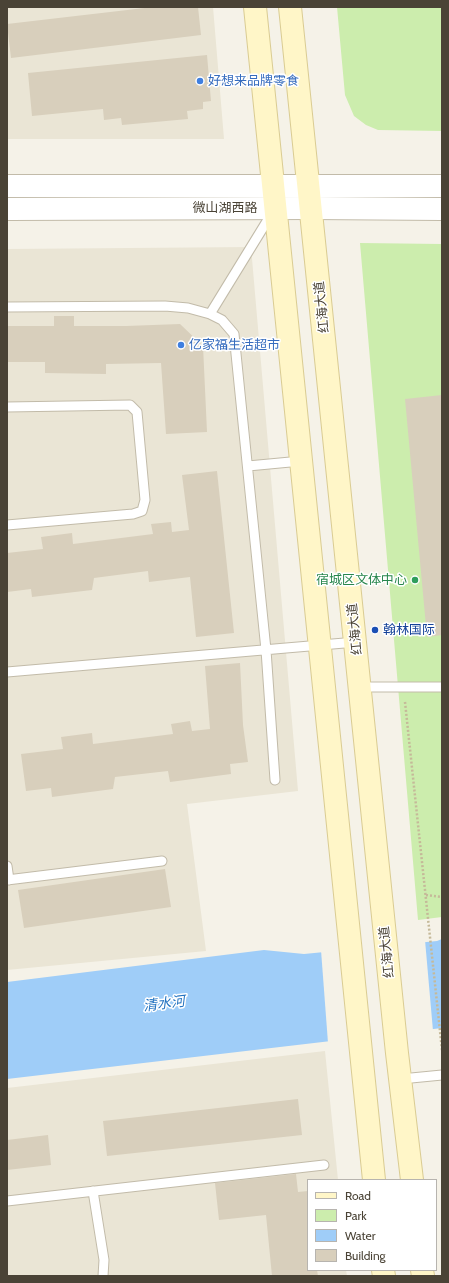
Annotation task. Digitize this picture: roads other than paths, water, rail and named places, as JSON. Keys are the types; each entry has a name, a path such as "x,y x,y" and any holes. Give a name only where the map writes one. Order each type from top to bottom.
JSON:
{"main road":[{"path":"255,7 374,1179"},
{"name":"红海大道","path":"290,7 310,185 400,1079 412,1179"}],"street":[{"name":"微山湖西路","path":"7,186 442,186"},
{"name":"微山湖西路","path":"7,209 442,209"}],"lane":[{"path":"210,314 275,208"},
{"path":"7,307 165,306 188,308 210,314 222,320 234,334 266,650 275,780"},
{"path":"7,407 130,405 137,412 145,500 142,511 133,514 7,525"},
{"path":"248,466 301,461"},
{"path":"7,672 356,642"},
{"path":"360,687 442,687"},
{"path":"7,866 8,880 162,861"},
{"path":"400,1079 442,1075"},
{"path":"7,1201 324,1164"},
{"path":"93,1191 104,1260 103,1276"}],"water":[{"name":"清水河","path":"442,939 442,1028 7,1079 7,982 264,950 304,954 437,941"}],"place":[{"name":"好想来品牌零食","path":"200,81"},
{"name":"亿家福生活超市","path":"181,345"},
{"name":"宿城区文体中心","path":"415,580"},
{"name":"翰林国际","path":"375,630"}]}
